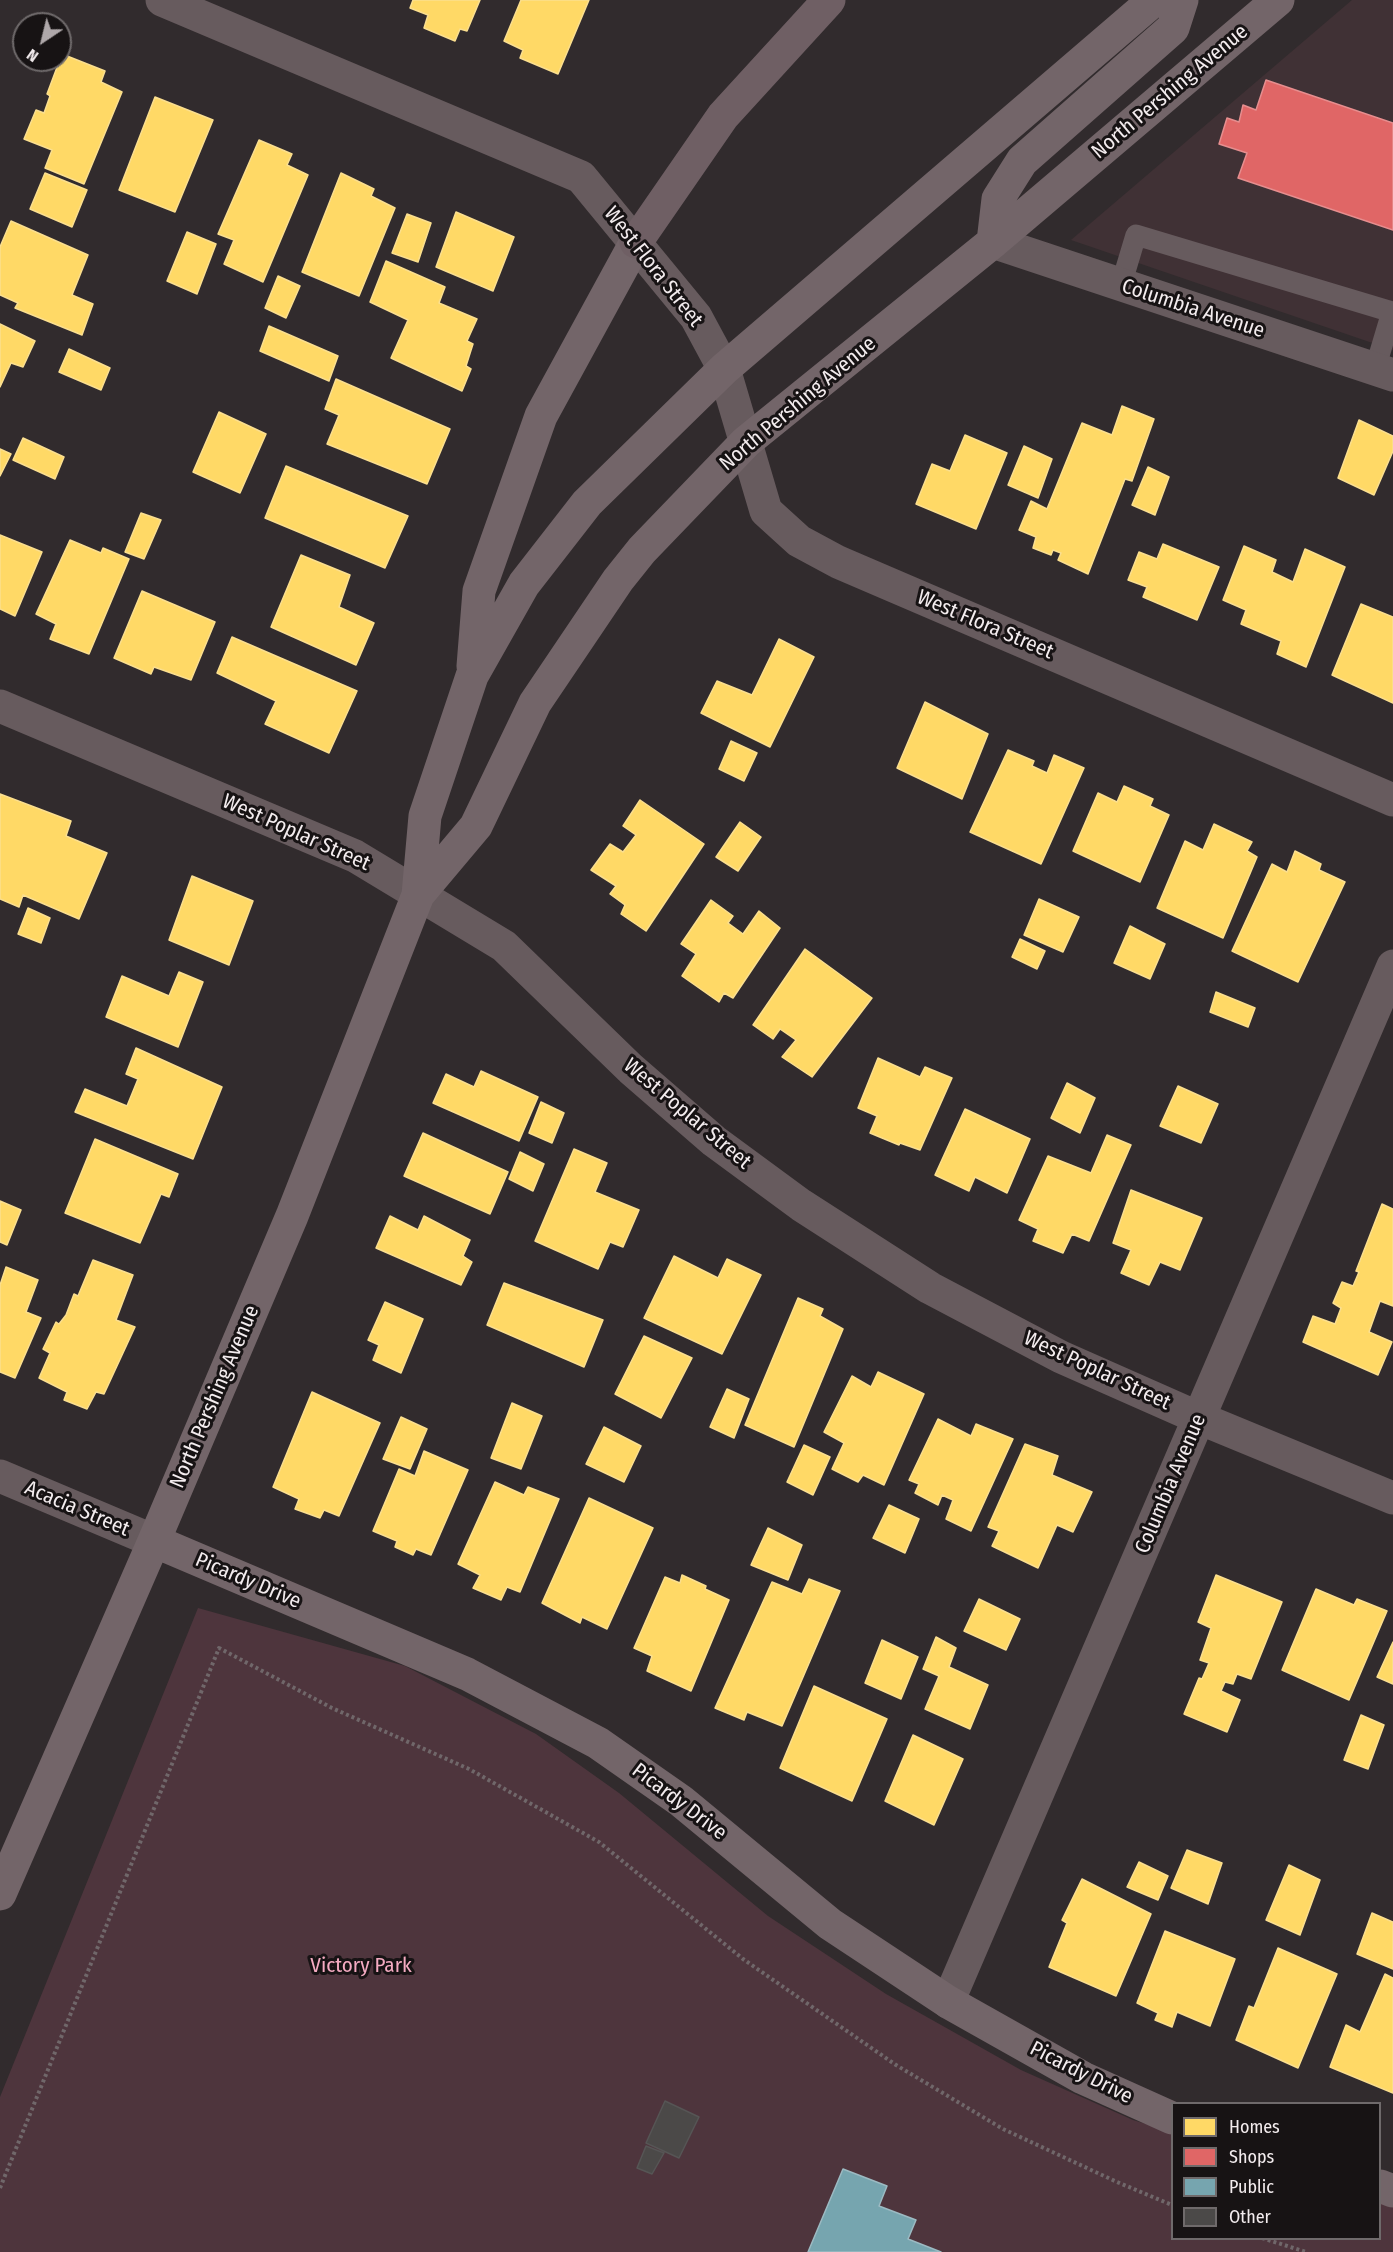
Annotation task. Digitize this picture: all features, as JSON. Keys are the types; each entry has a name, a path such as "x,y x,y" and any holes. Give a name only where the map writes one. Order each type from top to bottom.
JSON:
{"highway":[{"path":"636,242 723,116 829,0"}],"main road":[{"name":"North Pershing Avenue","path":"0,1894 154,1541 292,1216 418,895 425,816 472,676 524,585 587,503 724,369 1154,0"},
{"path":"993,242 998,199 1023,161 1173,28 1182,0"},
{"name":"North Pershing Avenue","path":"418,895 476,825 535,703 618,580 642,550 746,442 993,242 1278,0"},
{"path":"472,676 479,591 541,416 636,242"},
{"name":"Picardy Drive","path":"154,1541 467,1674 598,1743 681,1801 830,1924 948,2002 1083,2078 1171,2117"}],"street":[{"name":"West Flora Street","path":"162,0 581,177 696,317 724,369 766,511 799,541 838,562 1393,800"},
{"name":"Columbia Avenue","path":"993,242 1384,372"},
{"name":"West Poplar Street","path":"0,706 356,856 504,946 631,1069 714,1141 801,1205 930,1288 1060,1357 1199,1418 1393,1498"},
{"name":"Columbia Avenue","path":"948,2002 1393,966"},
{"name":"Acacia Street","path":"0,1476 154,1541"}],"lane":[{"path":"1121,285 1136,235 1392,312 1384,372"}],"path":[{"path":"0,2188 219,1648 332,1708 469,1769 599,1842 742,1959 896,2065 1003,2129 1117,2182 1171,2204"},
{"path":"1273,2240 1305,2252"}],"shaded area":[{"path":"1352,0 1393,0 1393,350 1071,240"}],"green space":[{"name":"Victory Park","path":"198,1608 405,1666 536,1734 619,1793 768,1916 886,1994 1021,2070 1133,2120 1171,2132 1171,2240 1381,2240 1381,2193 1393,2196 1393,2252 0,2252 0,2097"}],"building: Homes":[{"path":"413,0 480,0 467,31 460,29 455,41 424,28 428,15 410,8"},
{"path":"521,0 589,0 558,74 520,58 523,50 504,41"},
{"path":"72,58 105,71 101,82 122,92 84,184 45,168 52,150 24,139 36,110 44,113 50,96 47,94 55,72 72,72"},
{"path":"155,97 213,120 175,212 119,190"},
{"path":"259,140 292,154 287,165 308,175 263,282 224,264 234,240 218,234"},
{"path":"45,173 87,190 72,227 30,209"},
{"path":"341,173 374,189 371,196 395,208 359,296 302,272"},
{"path":"456,212 514,237 493,291 436,267"},
{"path":"407,214 431,223 418,262 392,253"},
{"path":"11,221 88,255 72,295 93,304 82,335 15,308 18,303 0,295 0,247"},
{"path":"187,232 216,244 197,294 167,281"},
{"path":"386,261 445,287 439,303 477,319 467,341 473,344 466,366 471,369 462,391 391,358 408,320 370,302"},
{"path":"278,276 300,286 286,318 265,308"},
{"path":"0,324 35,341 23,367 11,363 0,387"},
{"path":"269,326 338,356 329,381 260,351"},
{"path":"69,349 110,368 101,390 59,372"},
{"path":"336,379 450,429 427,484 327,444 339,415 325,409"},
{"path":"1122,406 1154,419 1132,481 1125,479 1088,574 1058,560 1061,553 1053,550 1051,555 1033,548 1036,537 1019,530 1031,501 1047,509 1082,423 1112,435"},
{"path":"219,412 266,434 240,493 193,472"},
{"path":"1359,420 1393,436 1393,451 1374,495 1338,478"},
{"path":"965,435 1007,453 976,529 916,504 932,464 950,471"},
{"path":"23,438 64,457 55,479 13,460"},
{"path":"1024,446 1052,459 1038,498 1008,485"},
{"path":"0,449 11,454 0,476"},
{"path":"286,466 408,516 385,568 265,518"},
{"path":"1148,467 1169,477 1155,515 1132,505"},
{"path":"141,513 161,520 144,559 125,552"},
{"path":"0,535 42,552 15,616 0,609"},
{"path":"70,540 101,553 103,548 129,559 89,654 50,639 56,624 36,614"},
{"path":"1163,544 1219,567 1197,620 1143,597 1147,587 1128,580 1139,552 1157,559"},
{"path":"1244,546 1276,560 1272,572 1293,582 1305,549 1345,567 1306,667 1277,654 1281,641 1241,624 1246,610 1223,600"},
{"path":"301,555 350,575 339,607 374,623 356,665 271,627"},
{"path":"142,591 215,622 191,680 154,667 151,674 114,658"},
{"path":"1361,604 1393,617 1393,703 1332,675"},
{"path":"232,637 357,691 329,753 265,724 276,701 217,673"},
{"path":"779,639 814,657 770,747 701,713 717,681 752,695"},
{"path":"925,702 988,734 962,799 897,768"},
{"path":"731,741 757,753 744,781 719,769"},
{"path":"1008,750 1034,761 1032,766 1047,773 1054,755 1084,768 1041,864 970,832"},
{"path":"1124,786 1153,799 1150,806 1169,815 1140,882 1073,851 1098,793 1117,802"},
{"path":"0,794 71,821 66,836 107,853 79,919 23,895 19,907 0,899"},
{"path":"640,800 704,844 646,931 621,914 625,905 610,894 616,886 591,870 610,844 623,852 636,835 623,826"},
{"path":"740,822 761,837 738,871 716,857"},
{"path":"1214,824 1252,842 1247,851 1257,857 1223,938 1157,908 1185,841 1203,850"},
{"path":"1295,851 1321,864 1319,870 1345,882 1298,982 1232,951 1272,864 1287,872"},
{"path":"192,876 253,901 229,965 169,940"},
{"path":"1039,899 1079,917 1063,952 1024,935"},
{"path":"711,900 733,916 728,923 743,934 759,911 780,928 733,998 724,993 719,1002 682,976 696,954 681,944"},
{"path":"28,908 50,918 41,943 18,934"},
{"path":"1130,926 1165,944 1150,979 1114,963"},
{"path":"1020,939 1045,951 1037,969 1012,957"},
{"path":"805,949 872,998 812,1077 782,1057 796,1040 780,1029 773,1039 753,1025"},
{"path":"179,972 203,982 178,1047 106,1017 122,976 169,996"},
{"path":"1216,992 1255,1008 1248,1027 1210,1012"},
{"path":"136,1048 222,1087 193,1159 75,1112 85,1089 127,1106 138,1079 126,1074"},
{"path":"878,1058 920,1077 925,1067 952,1078 920,1150 900,1143 899,1145 870,1133 877,1116 858,1108"},
{"path":"481,1071 538,1097 519,1141 433,1103 446,1074 474,1087"},
{"path":"1067,1083 1095,1098 1080,1133 1051,1118"},
{"path":"1178,1086 1218,1104 1201,1143 1160,1126"},
{"path":"541,1102 564,1113 552,1143 529,1133"},
{"path":"965,1109 1030,1139 1007,1193 975,1177 969,1191 935,1175"},
{"path":"423,1133 508,1172 490,1214 404,1176"},
{"path":"1107,1135 1131,1145 1089,1241 1072,1234 1063,1253 1033,1241 1038,1229 1019,1220 1048,1156 1091,1173"},
{"path":"95,1139 178,1174 169,1197 161,1194 140,1243 65,1213"},
{"path":"574,1149 607,1163 595,1192 639,1210 623,1247 610,1242 598,1269 535,1241"},
{"path":"520,1152 544,1164 533,1191 509,1179"},
{"path":"1131,1190 1202,1218 1180,1270 1160,1262 1149,1285 1121,1273 1131,1250 1113,1243"},
{"path":"0,1201 21,1210 7,1245 0,1242"},
{"path":"1382,1204 1393,1209 1393,1306 1380,1301 1369,1332 1392,1342 1378,1375 1303,1342 1313,1316 1335,1324 1341,1308 1333,1303 1342,1282 1353,1286 1359,1272 1356,1271"},
{"path":"390,1216 418,1230 424,1216 470,1240 463,1256 472,1262 461,1285 376,1248"},
{"path":"674,1256 718,1278 727,1259 761,1275 722,1354 644,1318"},
{"path":"93,1260 133,1275 116,1320 135,1327 104,1394 96,1392 87,1409 64,1400 67,1392 39,1378 50,1353 43,1349 56,1322 59,1324 66,1315 74,1294 78,1296"},
{"path":"6,1267 38,1280 26,1312 41,1318 15,1378 0,1372 0,1285"},
{"path":"504,1283 603,1320 584,1367 487,1325"},
{"path":"798,1298 823,1309 820,1316 843,1329 794,1447 745,1425"},
{"path":"385,1302 423,1319 401,1373 373,1360 379,1345 368,1340"},
{"path":"644,1336 692,1358 661,1418 615,1394"},
{"path":"878,1372 924,1394 884,1485 863,1475 858,1482 832,1469 844,1443 824,1432 852,1376 871,1387"},
{"path":"727,1389 749,1399 734,1438 710,1427"},
{"path":"312,1392 380,1423 339,1516 324,1510 320,1518 295,1509 299,1499 273,1487"},
{"path":"512,1403 542,1416 521,1469 491,1458"},
{"path":"401,1417 427,1429 410,1469 383,1459"},
{"path":"938,1419 971,1436 976,1424 1013,1439 971,1531 946,1519 953,1500 942,1495 938,1505 915,1493 919,1484 909,1480"},
{"path":"604,1427 641,1446 624,1482 586,1464"},
{"path":"1025,1444 1058,1456 1052,1475 1092,1492 1073,1532 1057,1525 1038,1568 992,1546 999,1531 988,1527"},
{"path":"804,1445 830,1457 813,1495 787,1482"},
{"path":"424,1451 468,1470 431,1555 416,1549 413,1555 395,1547 397,1541 373,1531 399,1469 415,1476"},
{"path":"495,1482 524,1495 528,1487 559,1499 520,1592 507,1587 501,1600 473,1588 480,1575 458,1564"},
{"path":"589,1498 653,1528 607,1629 582,1617 580,1623 542,1603"},
{"path":"889,1505 919,1519 905,1553 873,1538"},
{"path":"768,1528 802,1545 788,1580 751,1565"},
{"path":"682,1575 729,1600 691,1691 647,1671 652,1656 634,1648 665,1577 680,1583"},
{"path":"1216,1575 1282,1602 1251,1679 1237,1674 1233,1684 1225,1682 1221,1691 1240,1700 1227,1732 1184,1714 1199,1678 1202,1679 1209,1663 1200,1660 1211,1628 1198,1622"},
{"path":"809,1579 840,1591 782,1726 747,1712 744,1720 715,1708 772,1582 802,1594"},
{"path":"1316,1589 1354,1605 1357,1599 1387,1611 1349,1700 1282,1670"},
{"path":"979,1599 1020,1619 1006,1650 964,1631"},
{"path":"936,1637 956,1648 949,1667 988,1685 970,1729 925,1709 939,1676 923,1669"},
{"path":"882,1640 918,1657 901,1699 865,1683"},
{"path":"1393,1642 1393,1684 1377,1677"},
{"path":"814,1686 887,1719 852,1801 780,1768"},
{"path":"1361,1715 1384,1725 1368,1769 1344,1760"},
{"path":"913,1735 963,1759 934,1825 885,1801"},
{"path":"1187,1850 1222,1863 1208,1904 1171,1888"},
{"path":"1139,1862 1168,1876 1158,1900 1127,1887"},
{"path":"1289,1865 1320,1880 1300,1935 1266,1920"},
{"path":"1082,1879 1151,1914 1116,1996 1049,1967 1067,1923 1062,1920"},
{"path":"1372,1913 1393,1922 1393,1969 1357,1954"},
{"path":"1165,1931 1235,1959 1210,2026 1177,2012 1172,2027 1155,2020 1158,2013 1137,2003"},
{"path":"1278,1948 1337,1974 1298,2068 1236,2040 1249,2006 1254,2008"},
{"path":"1385,1974 1393,1978 1393,2093 1330,2067 1346,2025 1360,2032"}],"building: Shops":[{"path":"1266,80 1393,123 1393,230 1238,178 1247,153 1219,144 1227,118 1239,122 1243,105 1256,110"}],"building: Public":[{"path":"843,2169 887,2186 879,2206 916,2220 908,2239 941,2252 808,2252"}],"building: Other":[{"path":"665,2101 699,2117 679,2158 646,2143"},
{"path":"646,2146 664,2153 652,2174 637,2168"}]}
